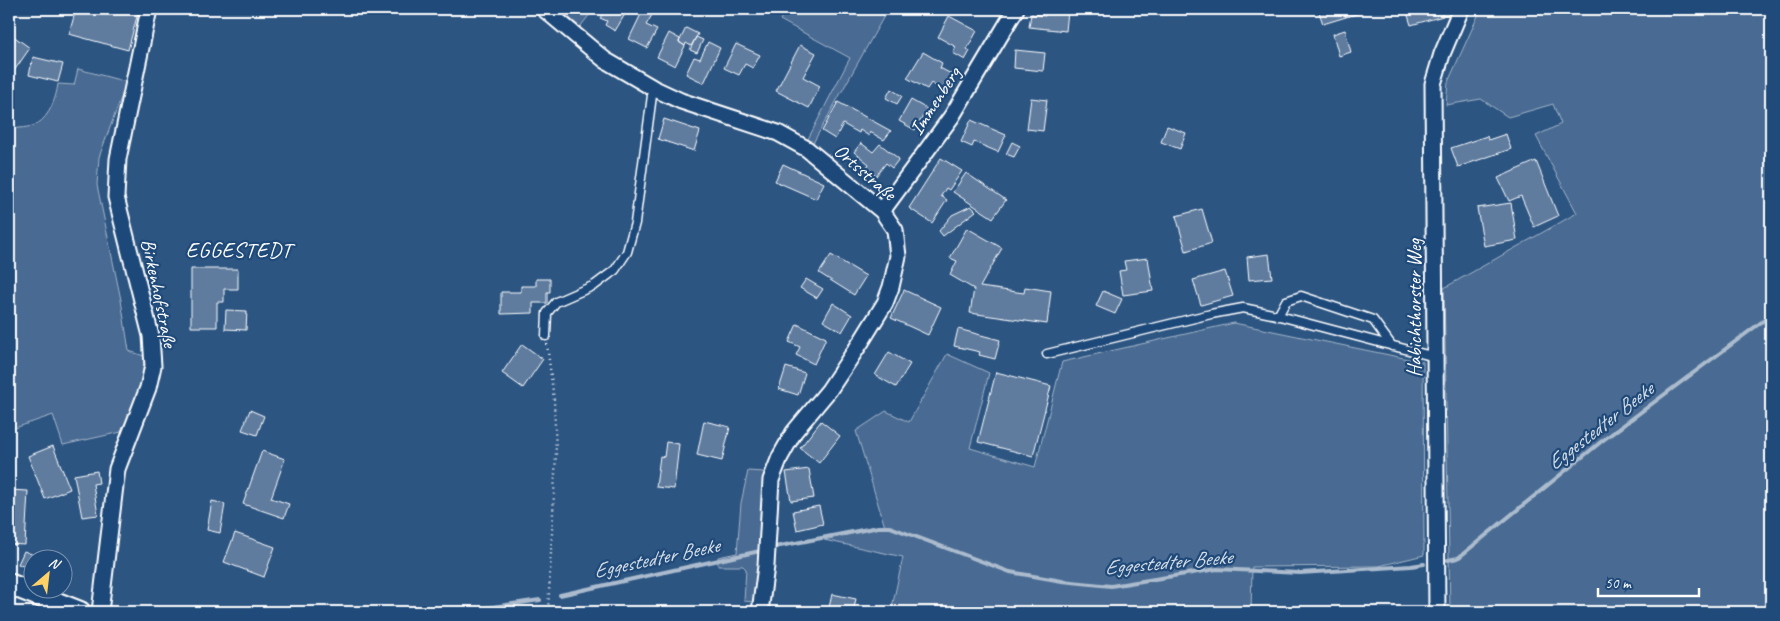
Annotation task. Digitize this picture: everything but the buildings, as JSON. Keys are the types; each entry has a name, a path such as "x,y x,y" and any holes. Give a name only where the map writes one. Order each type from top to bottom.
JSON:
{"main road":[{"path":"9,584 80,612"}],"street":[{"name":"Birkenhofstraße","path":"100,612 117,470 148,388 153,366 151,336 116,197 118,160 149,9"},
{"name":"Ortsstraße","path":"544,9 605,60 653,88 680,101 778,133 808,149 882,211 895,230 898,256 891,287 885,303 829,390 794,432 780,457 771,480 766,566 760,612"},
{"name":"Immenberg","path":"882,211 952,116 1016,9"},
{"name":"Habichthorster Weg","path":"1437,612 1433,84 1442,54 1461,9"}],"lane":[{"path":"546,336 547,313 556,302 595,285 615,270 627,252 635,223 653,88"},
{"path":"1278,316 1286,301 1301,296 1373,320 1393,346"},
{"path":"1047,354 1201,316 1243,308 1435,357"}],"path":[{"path":"546,336 554,400 556,454 548,612"}],"shaded area":[{"path":"559,9 594,9 580,27"},
{"path":"786,9 888,9 813,143 808,139 850,58 780,20"},
{"path":"1481,9 1771,9 1771,612 1450,612 1444,288 1577,213 1536,136 1561,124 1553,104 1508,117 1481,99 1446,105 1448,82"},
{"path":"78,69 127,82 99,157 97,185 121,300 129,351 144,356 140,386 121,432 63,445 53,415 9,430 9,129 23,128 42,121 52,106 58,84 74,85"},
{"path":"1234,323 1423,362 1424,555 1379,566 1252,567 1251,612 891,612 903,557 824,540 885,527 856,431 886,411 909,422 947,354 989,373 970,448 1035,467 1062,362"},
{"path":"748,471 764,472 761,558 754,602 744,601 746,569 743,566 718,566 718,557 737,553 741,503"}],"waterway":[{"name":"Eggestedter Beeke","path":"1448,560 1458,558 1602,441 1771,315"},
{"name":"Eggestedter Beeke","path":"775,547 878,527 890,527 1010,572 1062,581 1111,586 1217,569 1300,573 1424,564"},
{"name":"Eggestedter Beeke","path":"560,595 760,551"},
{"name":"Eggestedter Beeke","path":"459,612 540,600"}],"district":[{"name":"EGGESTEDT","path":"239,250"}]}
